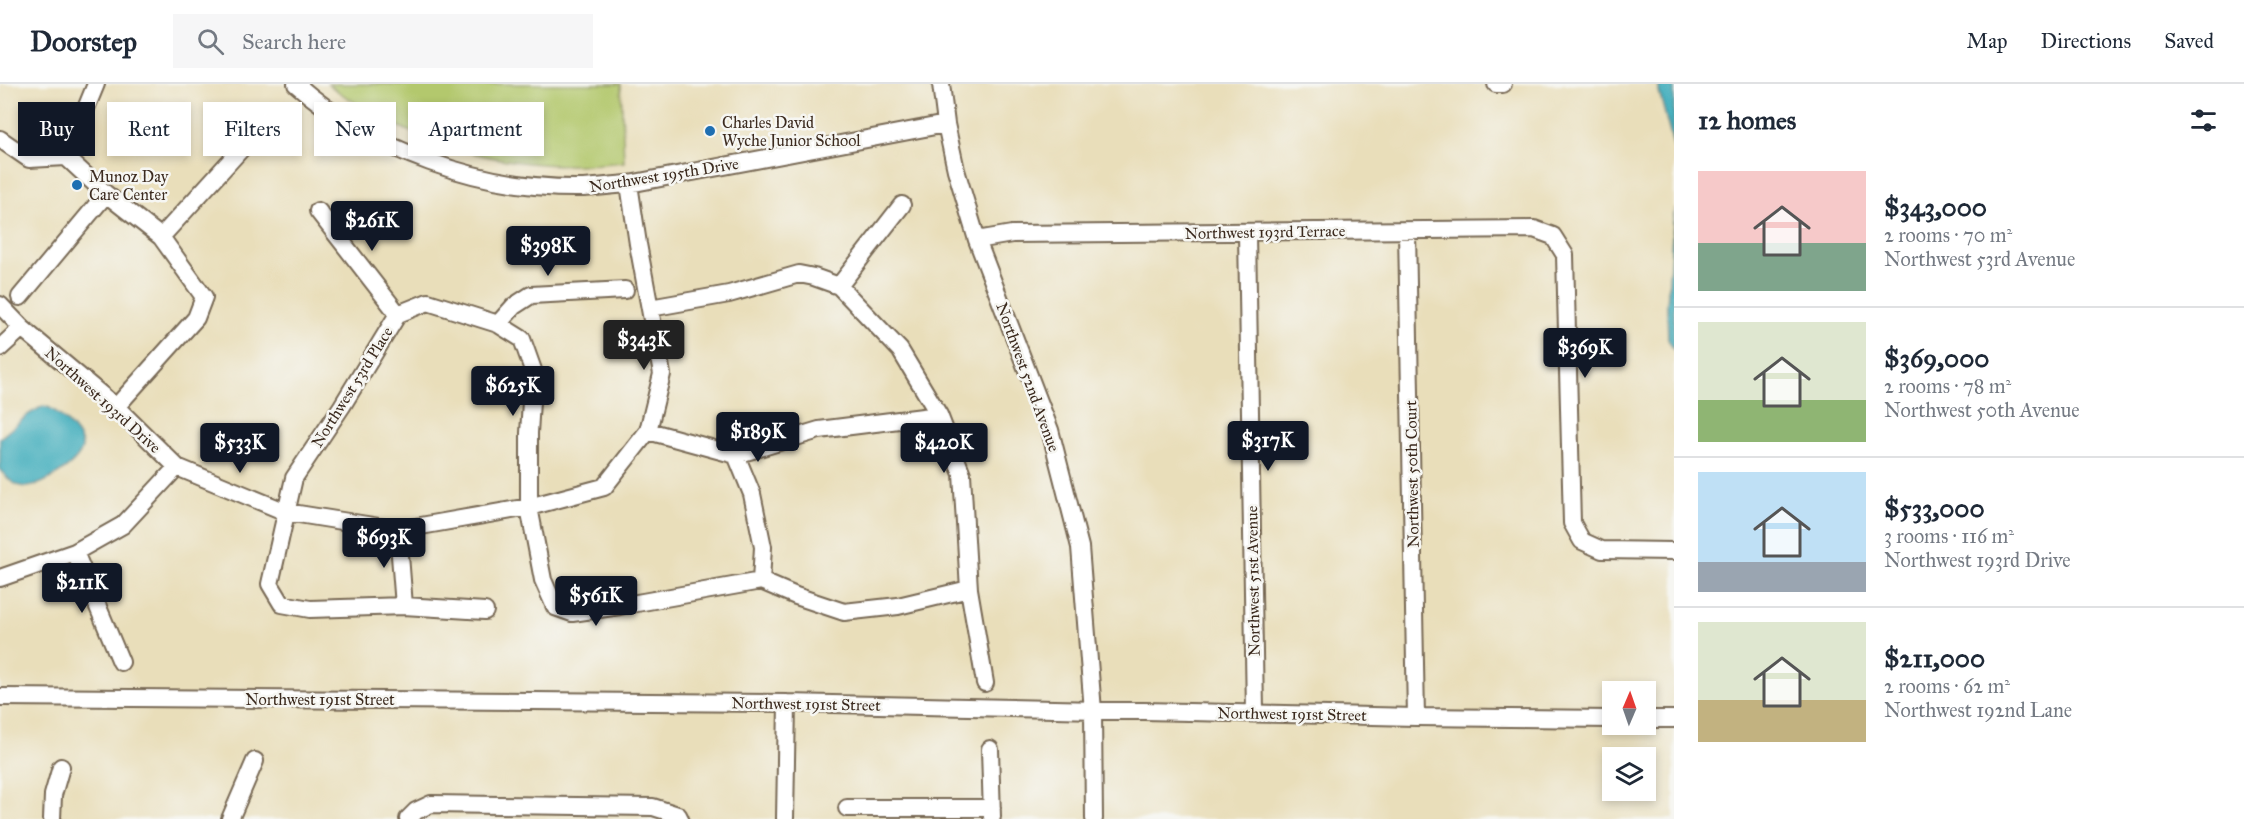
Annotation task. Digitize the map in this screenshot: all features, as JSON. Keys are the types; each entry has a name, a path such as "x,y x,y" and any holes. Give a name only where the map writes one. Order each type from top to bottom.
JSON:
{"street":[{"path":"66,157 96,84"},
{"name":"Northwest 195th Drive","path":"296,84 343,120 384,144 434,164 490,179 583,188 629,184 946,124"},
{"name":"Northwest 52nd Avenue","path":"941,84 946,124 956,171 977,240 1050,430 1080,547 1093,711 1094,819"},
{"path":"1496,84 1503,84"},
{"path":"0,140 29,159 66,157 106,194 161,237 204,297 196,318 116,407"},
{"path":"161,237 235,156"},
{"path":"629,184 662,374 648,431 736,455 819,430 939,415"},
{"path":"20,297 106,194"},
{"path":"839,286 902,205"},
{"path":"318,211 398,314"},
{"name":"Northwest 193rd Terrace","path":"977,240 1012,234 1534,229 1553,236 1565,255 1572,523 1582,541 1602,550 1674,551"},
{"name":"Northwest 50th Court","path":"1407,231 1416,717"},
{"name":"Northwest 51st Avenue","path":"1247,233 1255,712"},
{"path":"650,308 729,294 799,274 814,276 839,286 900,350 939,415 962,474 969,589 985,683"},
{"path":"498,324 514,306 531,295 625,290"},
{"name":"Northwest 53rd Place","path":"485,611 404,606 310,609 282,604 270,584 294,477 342,406 398,314 428,302 498,324 522,339 533,370 529,433 529,507 543,580 555,607 572,612 620,606 761,581"},
{"name":"Northwest 193rd Drive","path":"0,305 22,328 116,407 177,467 286,512 398,530 529,507 604,487 648,431"},
{"path":"0,348 22,328"},
{"path":"736,455 752,494 763,547 761,581 796,596 844,612 898,606 969,589"},
{"path":"0,578 75,552 123,525 177,467"},
{"path":"398,530 404,606"},
{"path":"75,552 121,662"},
{"name":"Northwest 191st Street","path":"0,697 787,703 1093,711 1602,719"},
{"path":"784,819 787,703"},
{"path":"1656,719 1674,720"},
{"path":"847,808 879,814 992,813 990,749"},
{"path":"230,819 255,761"},
{"path":"52,819 53,795 61,767"},
{"path":"412,815 431,804 652,807 679,817"}],"green space":[{"path":"328,84 621,84 624,162 560,165 529,163 488,156 544,156 544,102 408,102 408,130 396,124 396,102 354,102"}],"water":[{"path":"1659,84 1674,84 1674,149 1659,91"},
{"path":"1674,208 1674,351 1668,339 1667,306"},
{"path":"43,406 56,412 78,434 82,444 81,451 69,465 52,478 34,486 23,487 12,482 0,470 0,438 29,414"}],"place":[{"name":"Charles David Wyche Junior School","path":"710,131"},
{"name":"Munoz Day Care Center","path":"77,185"}]}
